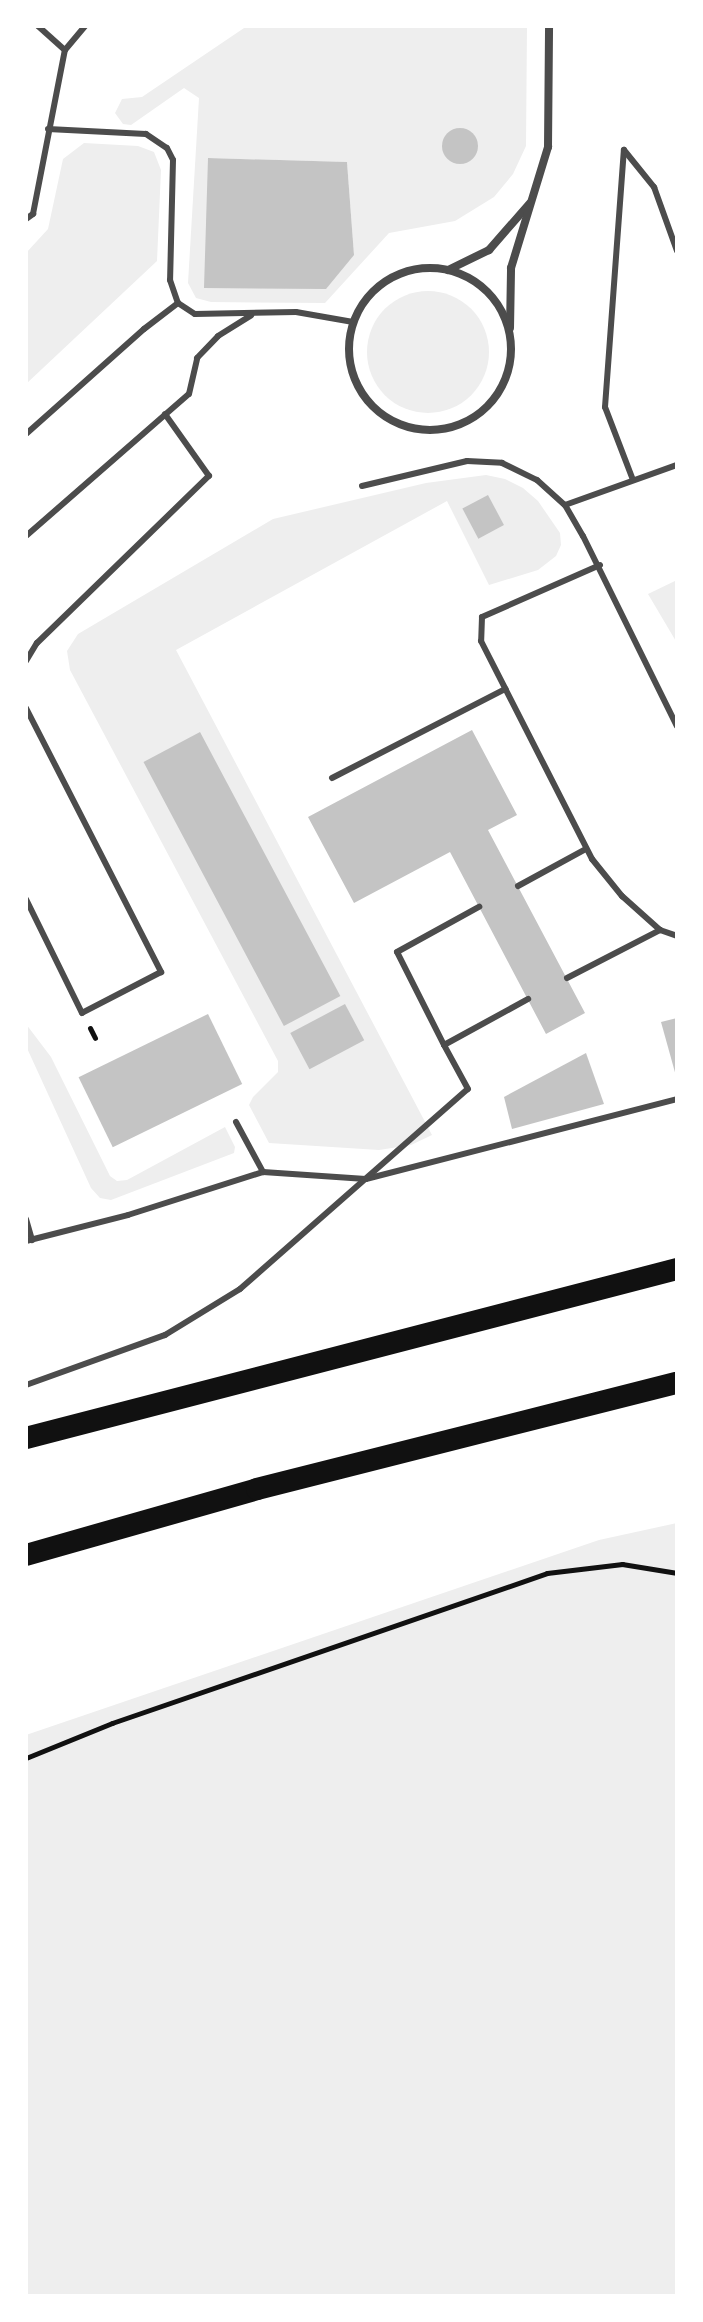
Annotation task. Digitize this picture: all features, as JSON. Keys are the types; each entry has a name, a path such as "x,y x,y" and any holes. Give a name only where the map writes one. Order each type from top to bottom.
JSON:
{"highway":[{"path":"26,1438 677,1269"},
{"path":"26,1555 257,1489 677,1383"}],"street":[{"path":"510,333 497,303 476,281 448,270 411,269 382,283 362,303 353,322 349,344 351,369 363,395 382,415 413,429 446,429 476,417 498,394 510,365 511,268 548,147 549,26"},
{"path":"448,270 489,250 534,199"}],"lane":[{"path":"38,26 65,50"},
{"path":"26,219 33,214 65,50 85,26"},
{"path":"48,129 146,134 167,148 173,160 170,280 178,303 195,314 296,312 353,322"},
{"path":"633,480 605,407 624,150 654,187 677,251"},
{"path":"26,434 144,329 178,303"},
{"path":"26,536 189,394 197,358 218,336 254,314"},
{"path":"26,661 37,643 209,476 165,414"},
{"path":"362,486 467,461 502,463 537,480 565,505 600,565 677,726"},
{"path":"565,505 677,465"},
{"path":"600,565 482,617 481,641 586,849 622,896 660,930 677,936"},
{"path":"332,778 505,689"},
{"path":"26,708 161,972 82,1013 26,899"},
{"path":"518,886 586,849"},
{"path":"26,1385 178,1327 240,1289 468,1089 397,952 479,907"},
{"path":"567,978 660,930"},
{"path":"444,1045 528,999"},
{"path":"26,1219 29,1240 141,1212 263,1172 366,1179 677,1099"},
{"path":"236,1122 263,1172"}],"path":[{"path":"26,1758 112,1723 547,1573 622,1564 677,1573"}],"shaded area":[{"path":"247,26 527,26 526,146 513,174 494,197 455,221 389,233 325,303 211,302 196,298 188,283 199,98 184,88 131,125 123,124 115,113 122,99 142,97","holes":["208,158 347,162 354,255"]},
{"path":"84,143 138,146 154,152 161,170 157,261 26,384 26,253 48,229 63,159"},
{"path":"428,291 451,295 471,309 485,329 489,352 485,375 471,395 451,409 428,413 405,409 385,395 371,375 367,352 371,329 385,309 405,295"},
{"path":"486,475 505,479 523,488 538,501 560,533 561,545 556,556 538,570 489,585 447,501 176,650 432,1135 411,1145 379,1150 269,1143 249,1105 278,1072 278,1061 70,670 67,651 78,634 273,519 426,483"},
{"path":"677,580 677,643 648,594"},
{"path":"26,1024 51,1057 110,1176 117,1181 127,1180 225,1127 235,1147 234,1153 111,1200 100,1198 91,1188 26,1046"},
{"path":"677,1523 677,2296 26,2296 26,1735 599,1540"}],"building":[{"path":"460,128 473,133 478,146 473,159 460,164 447,159 442,146 447,133"},
{"path":"208,158 347,162 354,255 326,289 204,288"},
{"path":"488,495 504,525 478,539 462,509"},
{"path":"472,730 517,815 488,830 585,1013 546,1034 450,852 354,903 308,817"},
{"path":"200,732 340,996 284,1026 143,762"},
{"path":"345,1004 364,1040 310,1069 290,1033"},
{"path":"208,1014 242,1084 113,1147 79,1077"},
{"path":"677,1018 677,1076 676,1076 661,1022"},
{"path":"586,1053 604,1104 512,1129 504,1097"}]}
